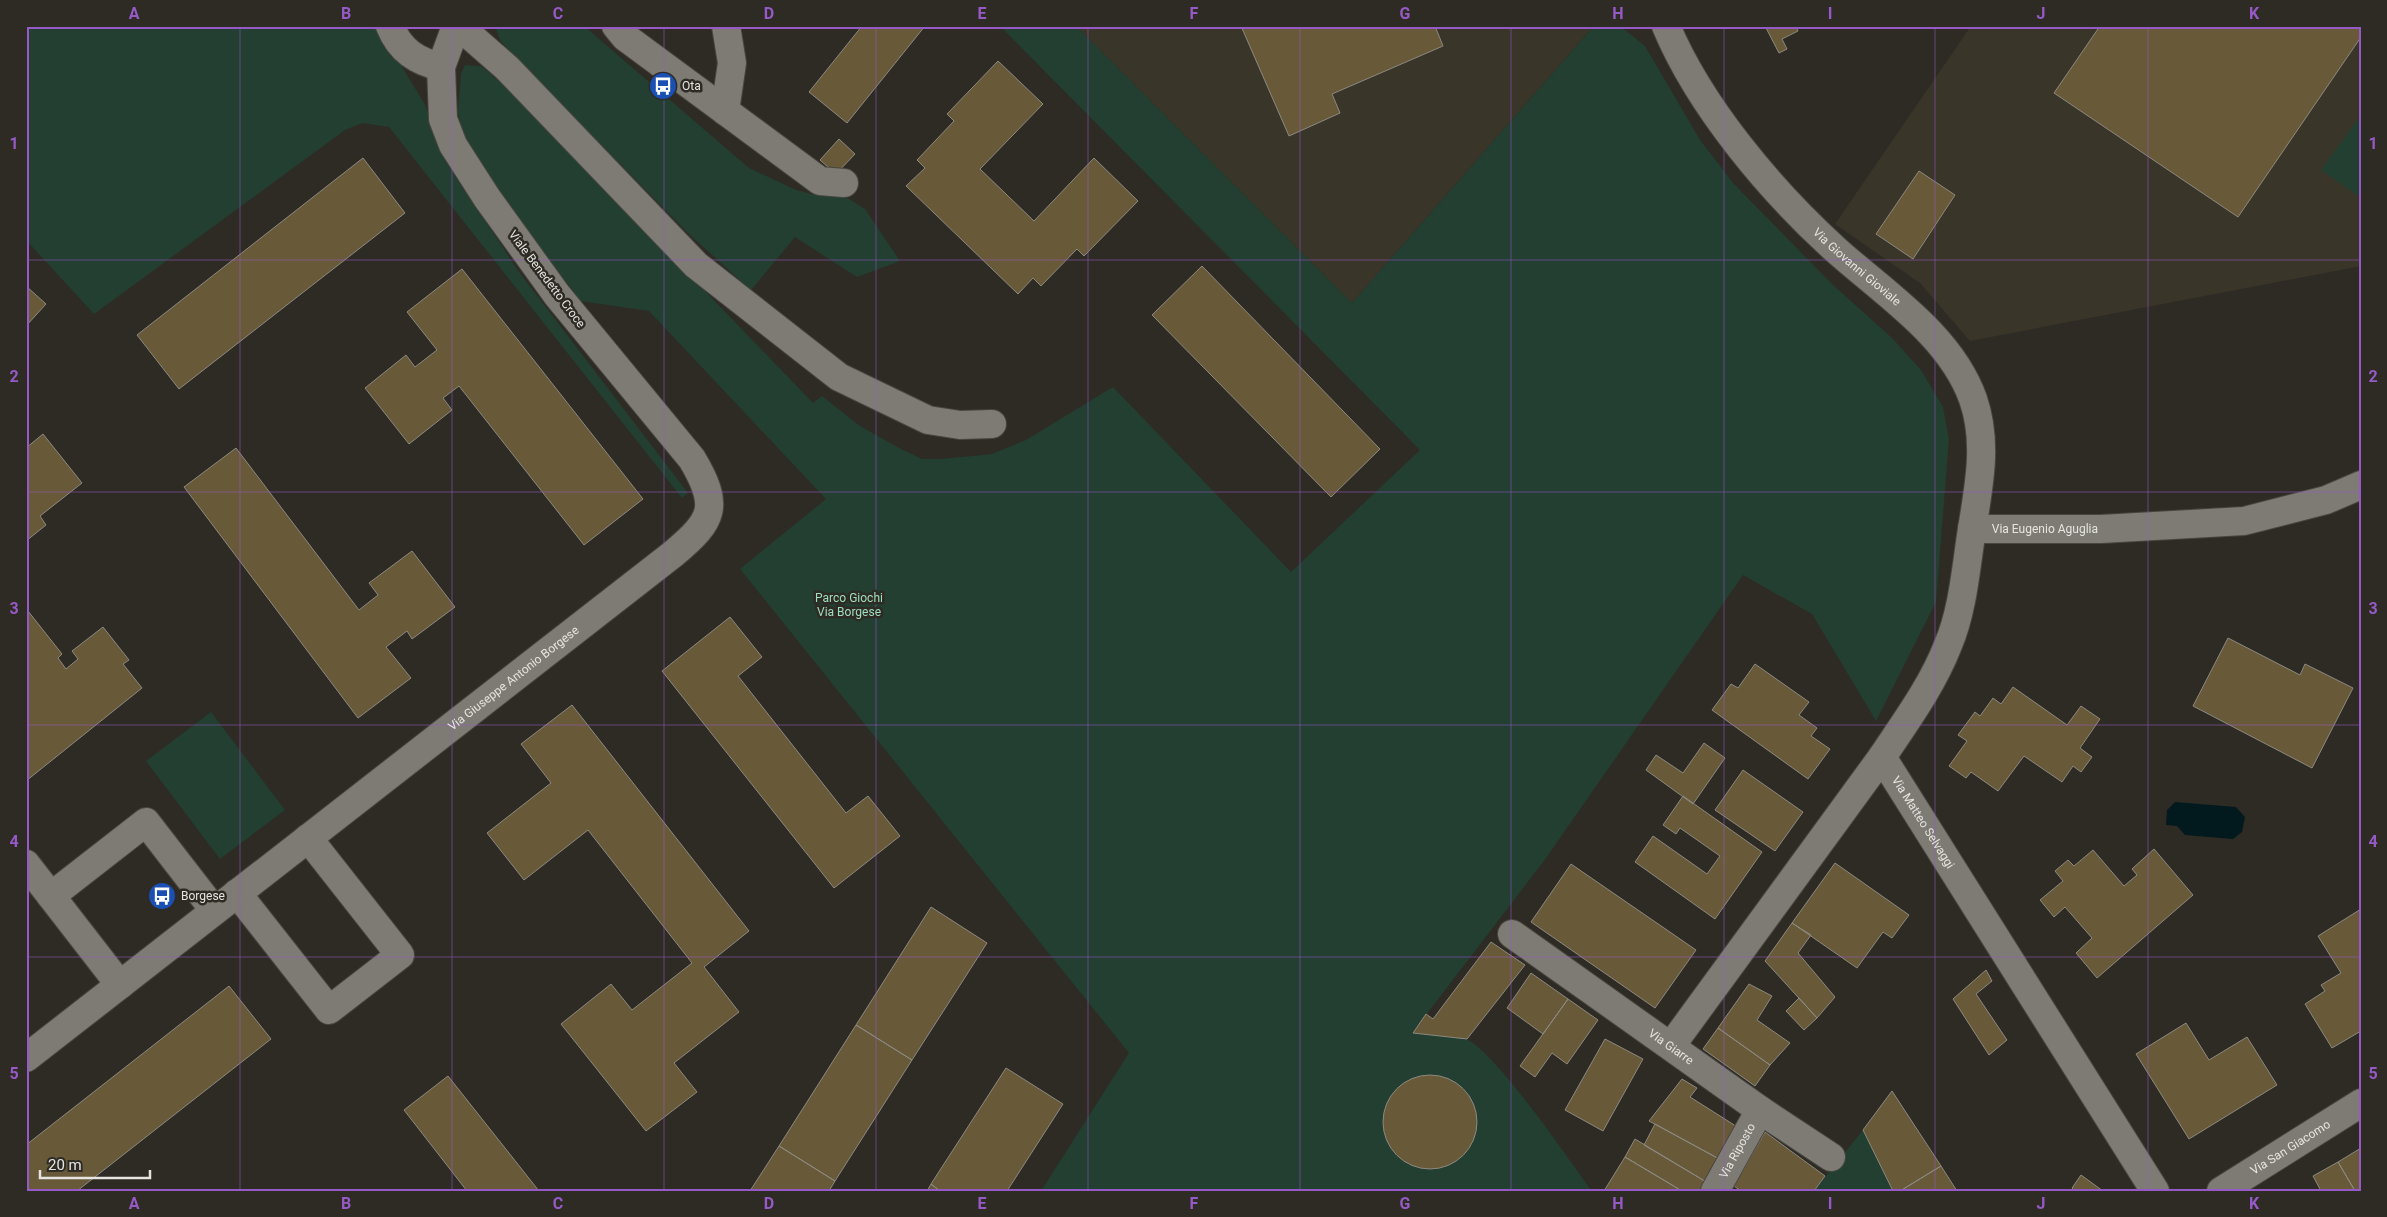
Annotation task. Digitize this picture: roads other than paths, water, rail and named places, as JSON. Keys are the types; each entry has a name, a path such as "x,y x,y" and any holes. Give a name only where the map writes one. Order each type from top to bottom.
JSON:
{"street":[{"path":"390,26 404,49 420,62 441,67"},
{"path":"458,26 507,68 696,266 839,377 928,420 960,425 992,424"},
{"name":"Viale Benedetto Croce","path":"458,26 441,67 443,119 453,145 487,198 557,295 692,459 710,499 709,511"},
{"path":"616,26 625,37 820,181 844,183"},
{"path":"725,112 732,63 726,26"},
{"name":"Via Giovanni Gioviale","path":"1666,26 1715,116 1744,152 1800,214 1835,249 1924,326 1950,357 1972,398 1982,433 1982,470 1972,529"},
{"name":"Via Eugenio Aguglia","path":"1972,529 2101,529 2244,521 2326,500 2361,485"},
{"name":"Via Giuseppe Antonio Borgese","path":"26,1058 674,554 697,534 704,524 709,511"},
{"path":"1672,1046 1922,698 1949,644 1960,600 1972,529"},
{"name":"Via Matteo Selvaggi","path":"1882,756 2155,1191"},
{"path":"51,896 146,822 214,910"},
{"path":"237,893 330,1010 400,955 308,838"},
{"path":"26,864 120,986"},
{"name":"Via Giarre","path":"1512,934 1760,1110 1831,1156"},
{"name":"Via San Giacomo","path":"2222,1191 2361,1103"},
{"name":"Via Riposto","path":"1715,1191 1760,1110"}],"water":[{"path":"2175,802 2236,807 2245,817 2242,832 2233,839 2185,835 2177,826 2166,825 2167,810"}],"place":[{"name":"Ota","path":"663,86"},
{"name":"Borgese","path":"162,896"}],"park label":[{"name":"Parco Giochi Via Borgese","path":"849,605"}]}
